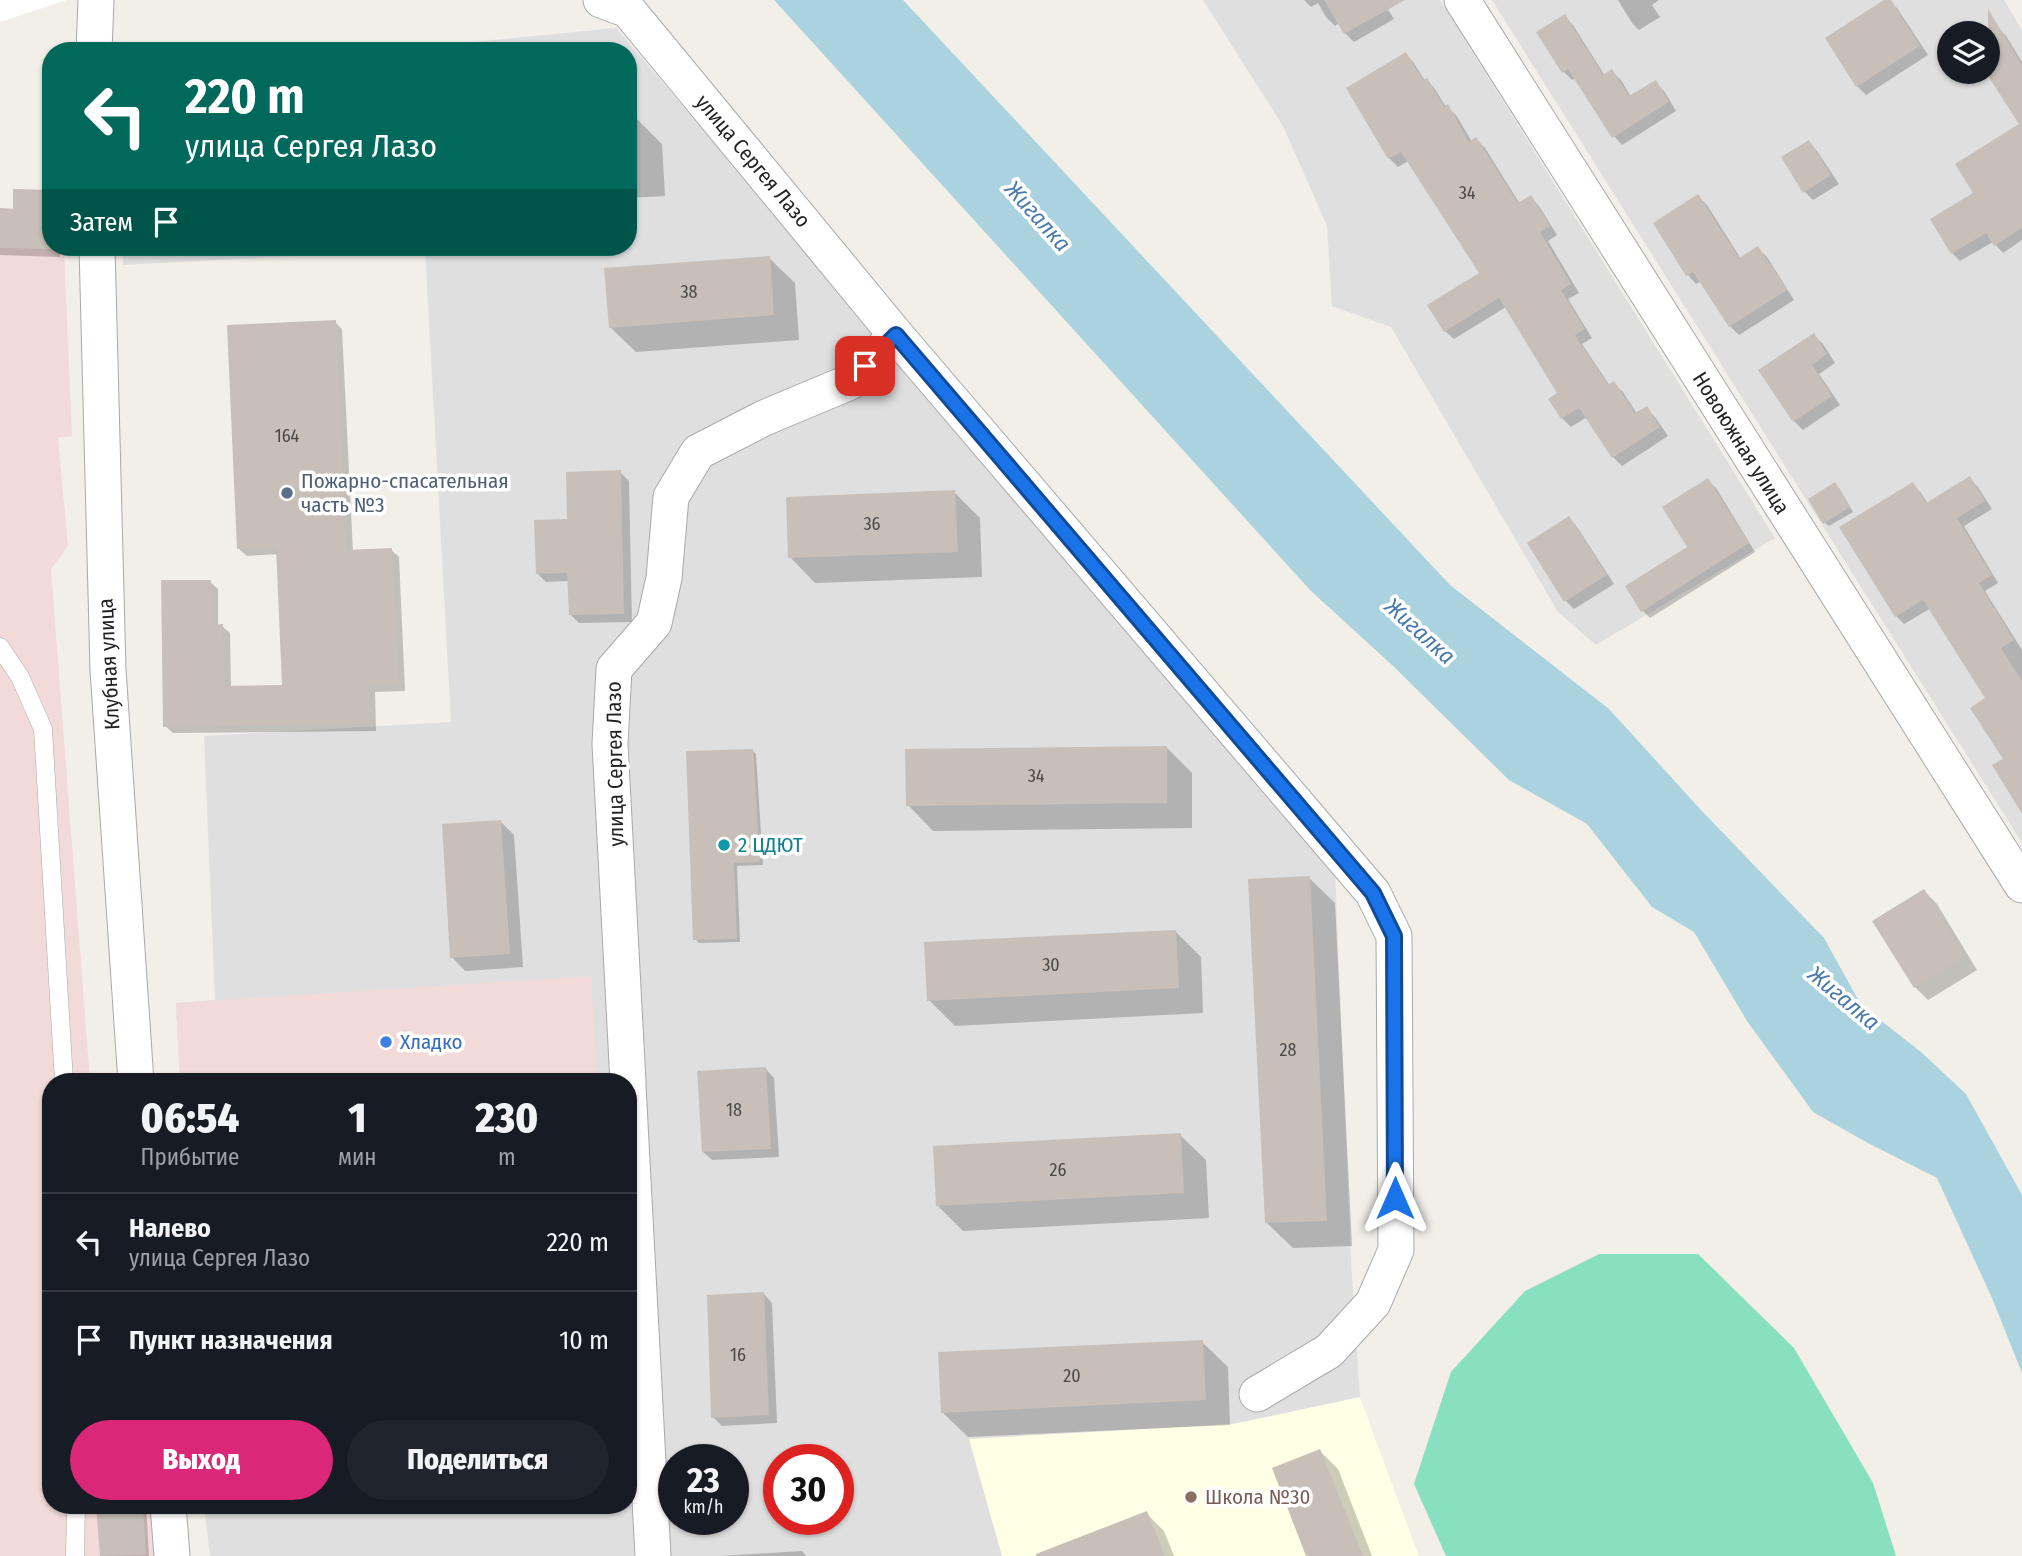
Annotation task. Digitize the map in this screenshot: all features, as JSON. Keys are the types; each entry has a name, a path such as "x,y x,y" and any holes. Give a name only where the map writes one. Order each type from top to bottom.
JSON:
{"street":[{"path":"94,42 96,0"},
{"name":"улица Сергея Лазо","path":"601,0 628,10 896,335 1373,893 1394,936 1396,1250 1373,1303 1329,1351 1258,1394"},
{"name":"Новоюжная улица","path":"1462,0 2022,886"},
{"name":"Клубная улица","path":"97,256 108,670 135,1073"},
{"name":"улица Сергея Лазо","path":"627,1073 610,744 614,669 654,623 664,578 671,497 698,452 764,418 850,382 896,335"},
{"name":"улица Сергея Лазо","path":"637,1254 653,1556"},
{"path":"169,1514 172,1556"}],"lane":[{"path":"0,647 20,677 43,729 63,1073"},
{"path":"75,1556 76,1514"}],"shaded area":[{"path":"1203,0 1440,0 1775,538 1596,645 1558,612 1391,327 1332,306 1327,226 1283,126"},
{"path":"1492,0 2004,0 2022,30 2022,843"},
{"path":"616,28 628,42 474,42"},
{"path":"637,53 1335,870 1351,1261 1360,1397 1419,1556 210,1556 205,1514 637,1514 637,1073 180,1073 176,1003 215,1000 204,736 451,722 425,256 637,256"},
{"path":"13,189 42,190 42,256 64,256 72,436 58,438 68,546 51,569 89,1073 42,1073 42,1514 158,1514 161,1556 0,1556 0,208 13,208"},
{"path":"123,256 293,256 123,265"},
{"name":"Хладко","path":"591,976 597,1073 180,1073 176,1003"},
{"name":"Школа №30","path":"1360,1397 1419,1556 1002,1556 969,1439 1233,1424"}],"green space":[{"path":"1599,1254 1698,1254 1794,1348 1873,1483 1896,1556 1446,1556 1414,1484 1451,1372 1525,1291"}],"water":[{"name":"Жигалка","path":"774,0 903,0 1450,585 1609,709 1824,938 1861,1005 1921,1052 1966,1094 2022,1195 2022,1373 1992,1298 1937,1178 1813,1112 1747,1021 1694,932 1652,907 1587,824 1509,780 1392,665 1311,591"}],"pier":[{"path":"0,0 67,0 0,22"}],"building":[{"path":"1324,0 1405,0 1344,34"},
{"path":"1884,0 1891,0 1920,46 1856,87 1825,38"},
{"path":"1988,9 1995,21 1988,21"},
{"path":"1565,14 1603,75 1612,69 1629,96 1656,80 1669,102 1612,138 1568,69 1562,73 1536,32"},
{"path":"2000,29 2022,65 2022,228 1994,246 1986,233 1951,254 1930,219 1973,193 1955,164 2019,124 1993,84 2000,84"},
{"path":"1406,52 1423,80 1427,78 1444,106 1448,104 1469,142 1476,137 1518,203 1531,195 1550,226 1540,232 1571,284 1561,290 1585,329 1575,335 1608,385 1614,381 1635,413 1647,406 1660,427 1612,458 1579,408 1561,419 1548,399 1557,393 1499,298 1444,332 1427,305 1479,273 1401,152 1388,159 1346,88"},
{"path":"1809,140 1831,175 1803,193 1781,157"},
{"path":"13,189 42,190 42,249 0,248 0,208 13,209"},
{"path":"1698,194 1739,258 1758,246 1787,290 1729,327 1693,272 1686,276 1653,223"},
{"path":"770,256 774,315 609,328 604,268"},
{"path":"336,320 346,550 392,548 399,684 369,686 369,724 163,727 161,580 211,580 212,625 223,624 224,686 282,685 276,547 237,549 227,325"},
{"path":"1814,333 1827,354 1812,365 1832,396 1793,422 1758,370"},
{"path":"621,470 624,614 569,615 567,573 536,574 534,520 567,519 566,472"},
{"path":"1970,476 1985,501 1957,518 1992,575 1979,583 2014,640 2001,648 2022,681 2022,814 1992,765 2003,759 1970,708 1985,698 1923,600 1895,617 1839,527 1913,482 1926,503"},
{"path":"1708,478 1749,543 1641,612 1625,586 1687,547 1662,507"},
{"path":"1835,482 1850,507 1823,524 1808,499"},
{"path":"955,490 958,552 788,558 786,497"},
{"path":"1569,516 1607,575 1564,602 1527,543"},
{"path":"1167,746 1167,803 906,806 905,749"},
{"name":"2 ЦДЮТ","path":"753,749 760,862 734,863 737,939 693,940 686,751"},
{"path":"501,820 510,954 450,958 442,824"},
{"path":"1310,876 1327,1221 1265,1223 1248,879"},
{"path":"1924,889 1965,956 1914,988 1872,921"},
{"path":"1176,930 1179,988 927,1001 924,942"},
{"path":"766,1067 771,1149 702,1152 697,1071"},
{"path":"1181,1133 1184,1193 936,1206 933,1146"},
{"path":"764,1292 769,1415 711,1418 707,1295"},
{"path":"1203,1340 1206,1400 941,1413 938,1352"},
{"path":"1320,1449 1363,1556 1306,1556 1272,1468"},
{"path":"1147,1511 1165,1556 1036,1556 1036,1554"},
{"path":"97,1514 144,1514 146,1555 100,1556"}],"place":[{"name":"Пожарно-спасательная часть №3","path":"287,493"},
{"name":"2 ЦДЮТ","path":"724,845"},
{"name":"Хладко","path":"386,1042"},
{"name":"Школа №30","path":"1191,1497"}],"route":[{"path":"865,366 896,335 1373,893 1394,936 1395,1198"}]}
